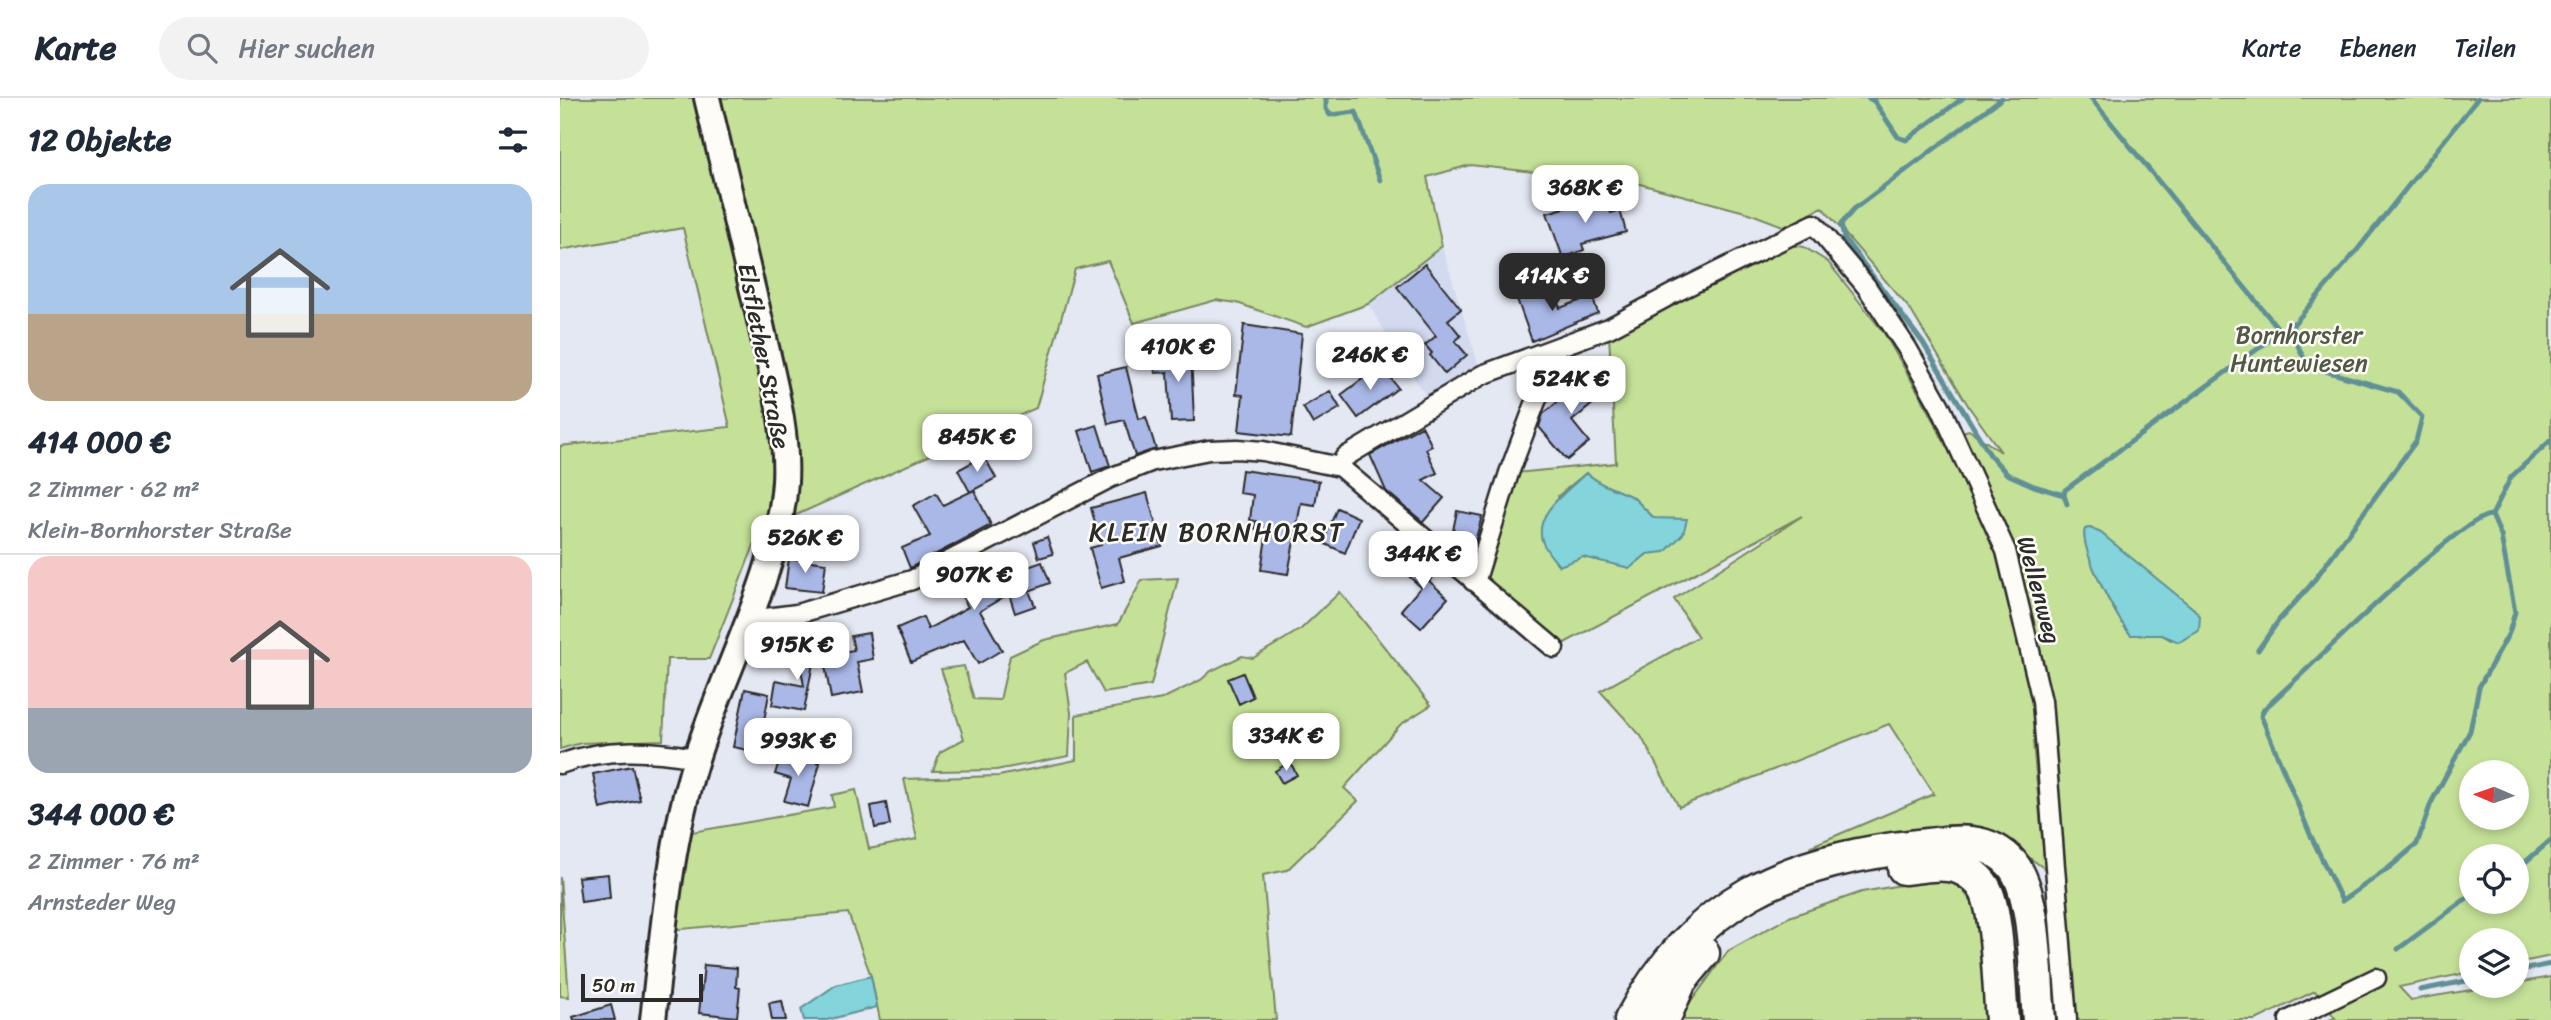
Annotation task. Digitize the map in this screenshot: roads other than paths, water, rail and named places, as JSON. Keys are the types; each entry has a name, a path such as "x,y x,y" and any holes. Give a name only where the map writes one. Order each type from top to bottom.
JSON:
{"highway":[{"path":"1631,1020 1659,974 1688,939 1749,893 1788,873 1825,861 1882,850 1958,842 1993,848 2010,862 2023,881 2028,903 2039,1020"},
{"path":"1663,1020 1680,981 1698,958 1723,934 1753,914 1828,880 1933,864 1965,871 1978,880 1986,892 1992,912 2002,1020"}],"main road":[{"name":"Elsflether Straße","path":"653,1020 678,826 696,758 749,614 781,509 785,482 784,443 773,379 707,98"}],"street":[{"name":"Wellenweg","path":"1538,355 1609,328 1814,224 1866,286 1907,348 1940,406 2006,551 2042,701 2067,1020"},
{"path":"1340,467 1345,457 1457,390 1482,376 1538,355 1542,378 1538,396 1509,473 1477,576 1473,581"},
{"path":"749,614 766,618 797,614 912,580 1110,478 1153,461 1209,450 1263,450 1340,467 1554,648"},
{"path":"560,764 583,755 642,750 696,758"},
{"path":"2289,1020 2376,978"}],"water":[{"path":"1586,473 1602,484 1633,497 1654,518 1687,519 1683,534 1665,552 1647,554 1630,568 1583,557 1559,566 1543,543 1542,522 1554,503"},
{"path":"2090,528 2101,533 2194,609 2200,616 2199,631 2179,642 2162,635 2131,635 2109,600 2093,567 2085,538 2085,529"},
{"path":"871,976 877,1007 827,1020 804,1020 801,1009 836,985"}],"waterway":[{"path":"1326,98 1326,109 1330,115 1356,112 1380,180"},
{"path":"1868,98 1874,101 1898,137 1906,140 1963,98"},
{"path":"2002,98 1854,209 1841,224 1844,238 1923,343 1990,455 2007,474 2064,495 2067,504"},
{"path":"2091,98 2281,332"},
{"path":"2258,650 2279,620 2310,586 2416,441 2422,417 2398,392 2308,366 2292,334 2293,325 2358,249 2478,98"},
{"path":"2064,495 2065,490 2293,323"},
{"path":"2492,515 2501,536 2515,612 2509,633 2479,687 2470,731 2431,803 2417,844 2342,901 2310,834 2261,716 2264,709 2448,540 2475,522 2492,515 2511,477 2551,440"},
{"path":"2529,859 2551,840"},
{"path":"2398,949 2459,904"},
{"path":"2529,968 2551,964"},
{"path":"2420,990 2459,982"}],"district":[{"name":"KLEIN BORNHORST","path":"1217,532"}],"park label":[{"name":"Bornhorster Huntewiesen","path":"2299,349"}]}
